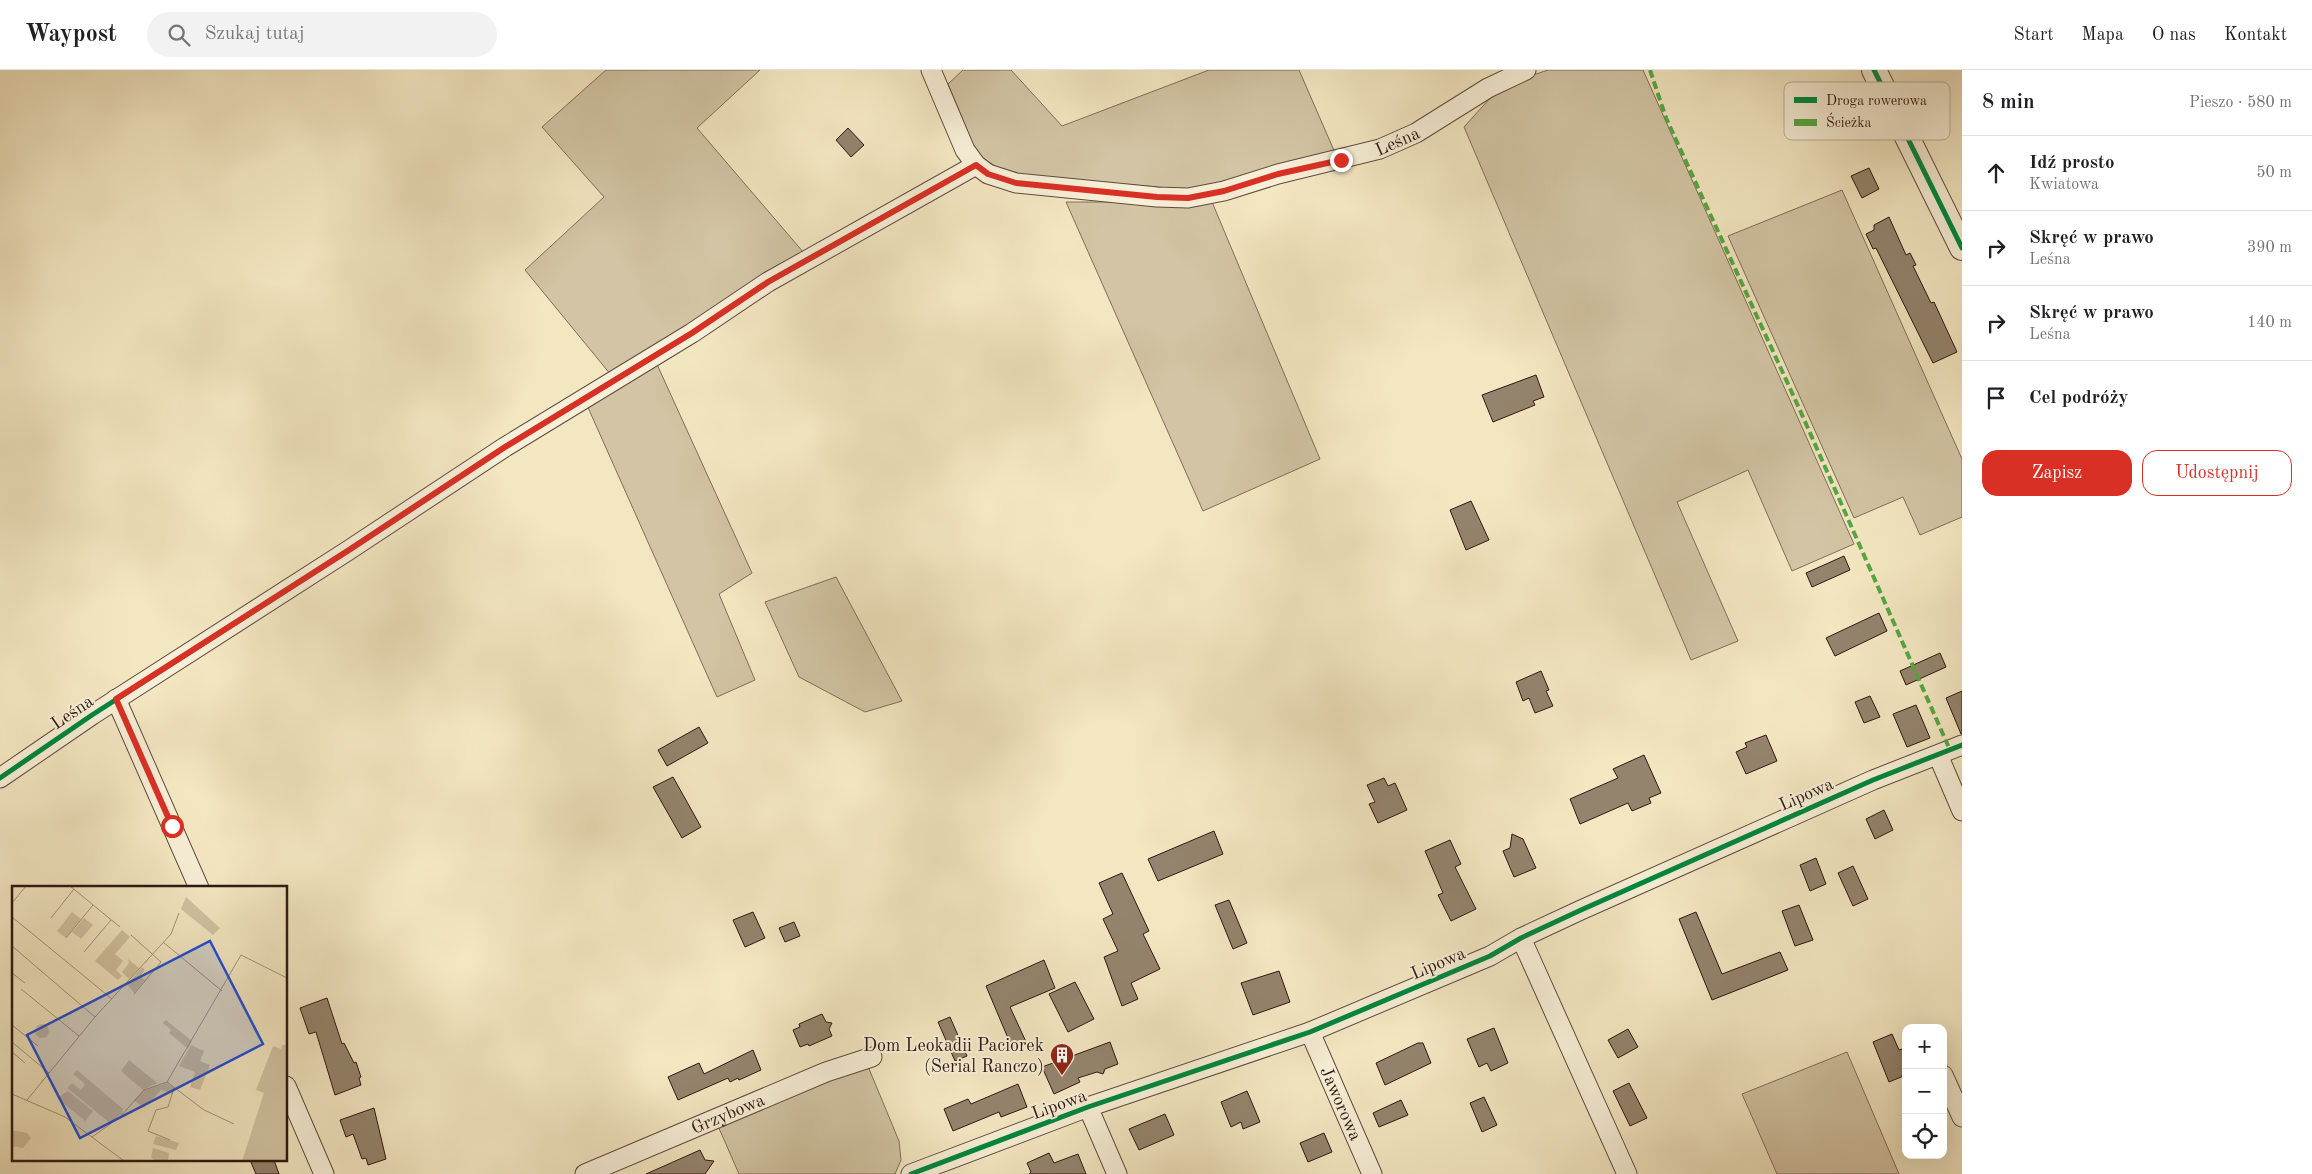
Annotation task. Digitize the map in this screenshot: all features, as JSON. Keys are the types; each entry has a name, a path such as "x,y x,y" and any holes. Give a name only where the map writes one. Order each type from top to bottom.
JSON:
{"street":[{"path":"948,70 935,78 965,150 976,165"},
{"name":"Leśna","path":"0,778 116,699 349,550 505,447 692,333 768,282 976,165 988,174 1016,183 1157,197 1204,196 1278,174 1380,149 1444,118 1480,93 1508,77 1526,70"},
{"path":"1874,70 1880,82"},
{"path":"1909,140 1962,248"},
{"path":"116,699 198,886"},
{"name":"Lipowa","path":"911,1174 1088,1107 1310,1032 1483,959 1521,938 1873,780 1962,744"},
{"path":"1938,755 1962,811"},
{"path":"1521,938 1627,1174"},
{"name":"Jaworowa","path":"1310,1032 1372,1174"},
{"name":"Grzybowa","path":"585,1174 826,1072 872,1057"},
{"path":"1947,1084 1962,1117"},
{"path":"288,1091 324,1174"},
{"path":"1088,1107 1117,1174"}],"shaded area":[{"path":"606,70 760,70 697,128 804,253 611,375 525,270 604,197 542,127"},
{"path":"963,70 1011,70 1062,126 1209,70 1299,70 1336,155 1203,191 1009,174 978,156 948,84"},
{"path":"1548,70 1643,70 1854,544 1792,571 1748,470 1677,502 1738,641 1691,660 1464,127 1501,86"},
{"path":"1842,190 1962,459 1962,517 1920,535 1903,497 1854,518 1728,236"},
{"path":"1066,202 1212,202 1320,459 1203,511"},
{"path":"655,360 752,573 719,594 755,680 717,697 586,403"},
{"path":"836,577 902,701 865,712 799,677 765,602"},
{"path":"1847,1052 1899,1174 1777,1174 1742,1094"},
{"path":"867,1064 899,1141 901,1160 895,1174 739,1174 718,1126"}],"building":[{"path":"848,128 864,145 851,157 836,140"},
{"path":"1869,168 1879,189 1862,198 1851,176"},
{"path":"1889,217 1906,255 1910,253 1916,265 1913,266 1931,303 1934,302 1957,352 1933,363 1876,248 1873,249 1866,234 1874,230 1874,225"},
{"path":"1536,375 1544,397 1533,401 1535,405 1493,422 1482,395"},
{"path":"1471,501 1489,540 1466,550 1450,510"},
{"path":"1844,556 1850,570 1812,587 1806,573"},
{"path":"1879,613 1887,631 1835,656 1826,638"},
{"path":"1940,653 1946,667 1906,685 1900,671"},
{"path":"1541,671 1549,690 1546,691 1553,706 1535,713 1529,698 1523,701 1516,682"},
{"path":"1962,691 1962,734 1961,734 1946,698"},
{"path":"1870,696 1880,717 1864,723 1855,702"},
{"path":"1916,705 1930,738 1907,747 1893,714"},
{"path":"699,727 708,743 667,766 658,750"},
{"path":"1766,735 1777,761 1746,774 1736,752 1747,747 1745,743"},
{"path":"1644,755 1661,793 1649,798 1651,803 1632,811 1628,803 1580,824 1570,799 1618,778 1613,769"},
{"path":"673,777 701,827 682,838 653,787"},
{"path":"1384,778 1388,786 1395,783 1407,810 1378,823 1369,804 1375,802 1367,785"},
{"path":"1884,810 1893,830 1875,839 1866,819"},
{"path":"1214,831 1223,854 1158,881 1148,859"},
{"path":"1512,834 1523,839 1536,868 1514,877 1503,851 1510,848"},
{"path":"1450,840 1461,864 1455,867 1476,909 1451,921 1438,895 1443,893 1425,851"},
{"path":"1816,858 1826,884 1810,891 1800,865"},
{"path":"1853,866 1868,899 1853,906 1838,873"},
{"path":"1122,873 1149,931 1143,934 1160,969 1131,983 1138,999 1122,1006 1104,957 1118,951 1103,919 1113,914 1099,883"},
{"path":"1229,900 1247,943 1233,949 1215,905"},
{"path":"1799,905 1813,940 1795,946 1782,911"},
{"path":"753,912 765,938 745,947 733,920"},
{"path":"1696,912 1722,974 1780,952 1788,970 1712,1000 1679,919"},
{"path":"794,922 800,936 785,942 779,928"},
{"path":"1044,960 1055,988 1010,1007 1027,1044 1013,1050 986,986"},
{"path":"1279,971 1290,1002 1253,1015 1241,983"},
{"path":"1075,982 1094,1019 1068,1032 1049,994"},
{"path":"327,998 342,1044 344,1043 354,1063 356,1062 361,1077 359,1078 361,1085 335,1095 316,1032 309,1034 300,1008"},
{"path":"822,1014 826,1022 832,1023 829,1029 832,1036 809,1046 808,1044 800,1047 793,1030 800,1027 799,1024"},
{"path":"950,1017 967,1056 955,1061 938,1022"},
{"path":"1494,1028 1508,1063 1491,1071 1487,1063 1479,1067 1467,1039"},
{"path":"1628,1029 1638,1047 1618,1058 1608,1040"},
{"path":"1892,1034 1899,1050 1902,1049 1902,1077 1889,1082 1873,1042"},
{"path":"1110,1042 1118,1064 1105,1069 1103,1074 1097,1072 1078,1078 1080,1082 1054,1094 1042,1067"},
{"path":"1418,1043 1423,1043 1431,1063 1385,1085 1376,1063"},
{"path":"753,1050 761,1070 739,1080 738,1078 730,1082 728,1078 678,1100 668,1077 699,1063 704,1074"},
{"path":"1629,1083 1647,1118 1630,1126 1613,1091"},
{"path":"1018,1084 1027,1107 1001,1117 999,1112 953,1131 944,1109 968,1099 971,1104"},
{"path":"1247,1091 1260,1122 1243,1129 1241,1122 1231,1127 1221,1102"},
{"path":"1484,1097 1497,1125 1482,1132 1470,1103"},
{"path":"1401,1100 1408,1115 1379,1127 1373,1113"},
{"path":"374,1108 386,1159 368,1165 366,1158 362,1159 353,1134 346,1137 340,1120"},
{"path":"1165,1114 1174,1135 1139,1150 1129,1129"},
{"path":"1324,1133 1332,1152 1308,1162 1300,1143"},
{"path":"700,1150 705,1160 714,1161 705,1174 646,1174"},
{"path":"1049,1153 1054,1163 1078,1154 1086,1174 1029,1174 1031,1172 1027,1163"},
{"path":"251,1162 275,1162 279,1174 256,1174"}],"marked path":[{"path":"1650,70 1666,118 1799,408 1950,750"}],"cycle path":[{"path":"1874,70 1880,82"},
{"path":"1909,140 1962,248"},
{"path":"0,778 92,715 505,447 692,333 768,282 976,165"},
{"path":"911,1174 1088,1107 1310,1032 1490,956 1521,938 1581,910 1873,780 1962,745"}],"place":[{"name":"Dom Leokadii Paciorek (Serial Ranczo)","path":"1062,1076"}],"route":[{"path":"172,826 116,699 349,550 505,447 692,333 768,282 864,226 976,165 988,174 1016,183 1157,197 1188,198 1204,196 1278,174 1341,160"}]}
